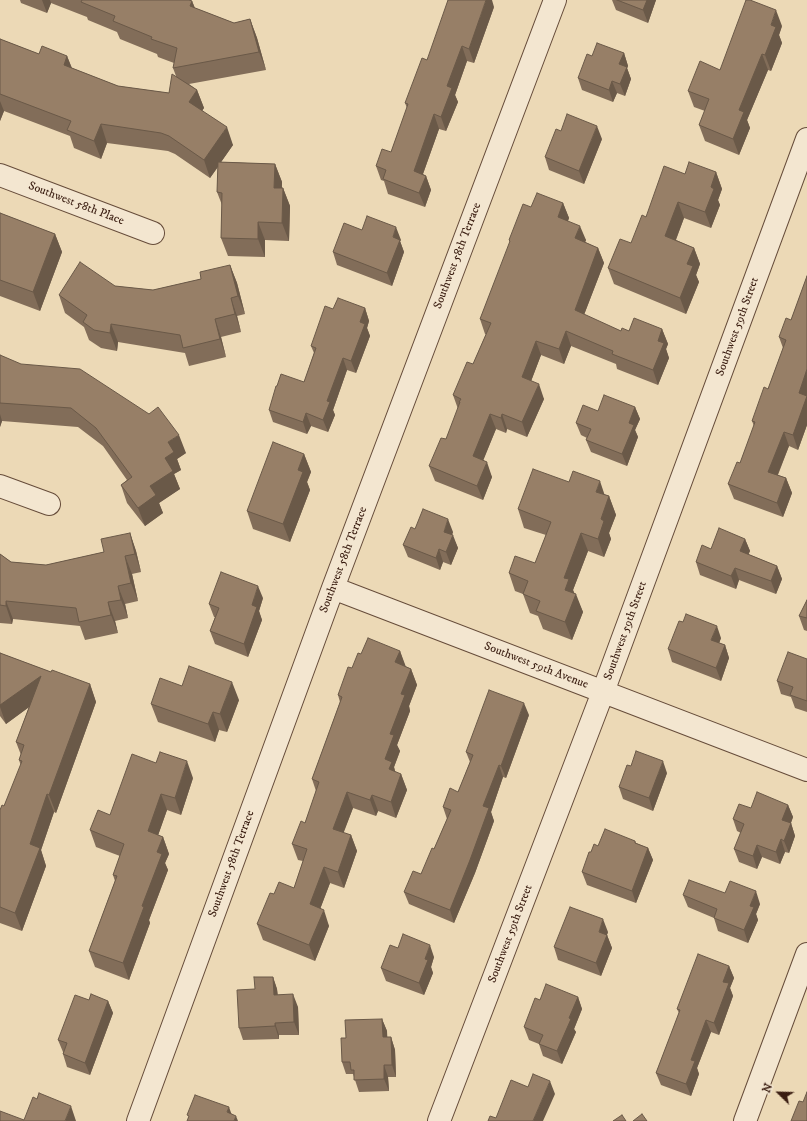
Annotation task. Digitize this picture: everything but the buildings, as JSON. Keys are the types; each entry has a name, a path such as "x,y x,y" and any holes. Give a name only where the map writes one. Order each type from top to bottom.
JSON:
{"street":[{"name":"Southwest 58th Terrace","path":"138,1121 333,588 555,0"},
{"name":"Southwest 59th Street","path":"439,1121 603,692 807,139"},
{"name":"Southwest 58th Place","path":"0,175 153,233"},
{"path":"0,486 49,504"},
{"name":"Southwest 59th Avenue","path":"333,588 807,770"},
{"path":"745,1121 807,954"}]}
